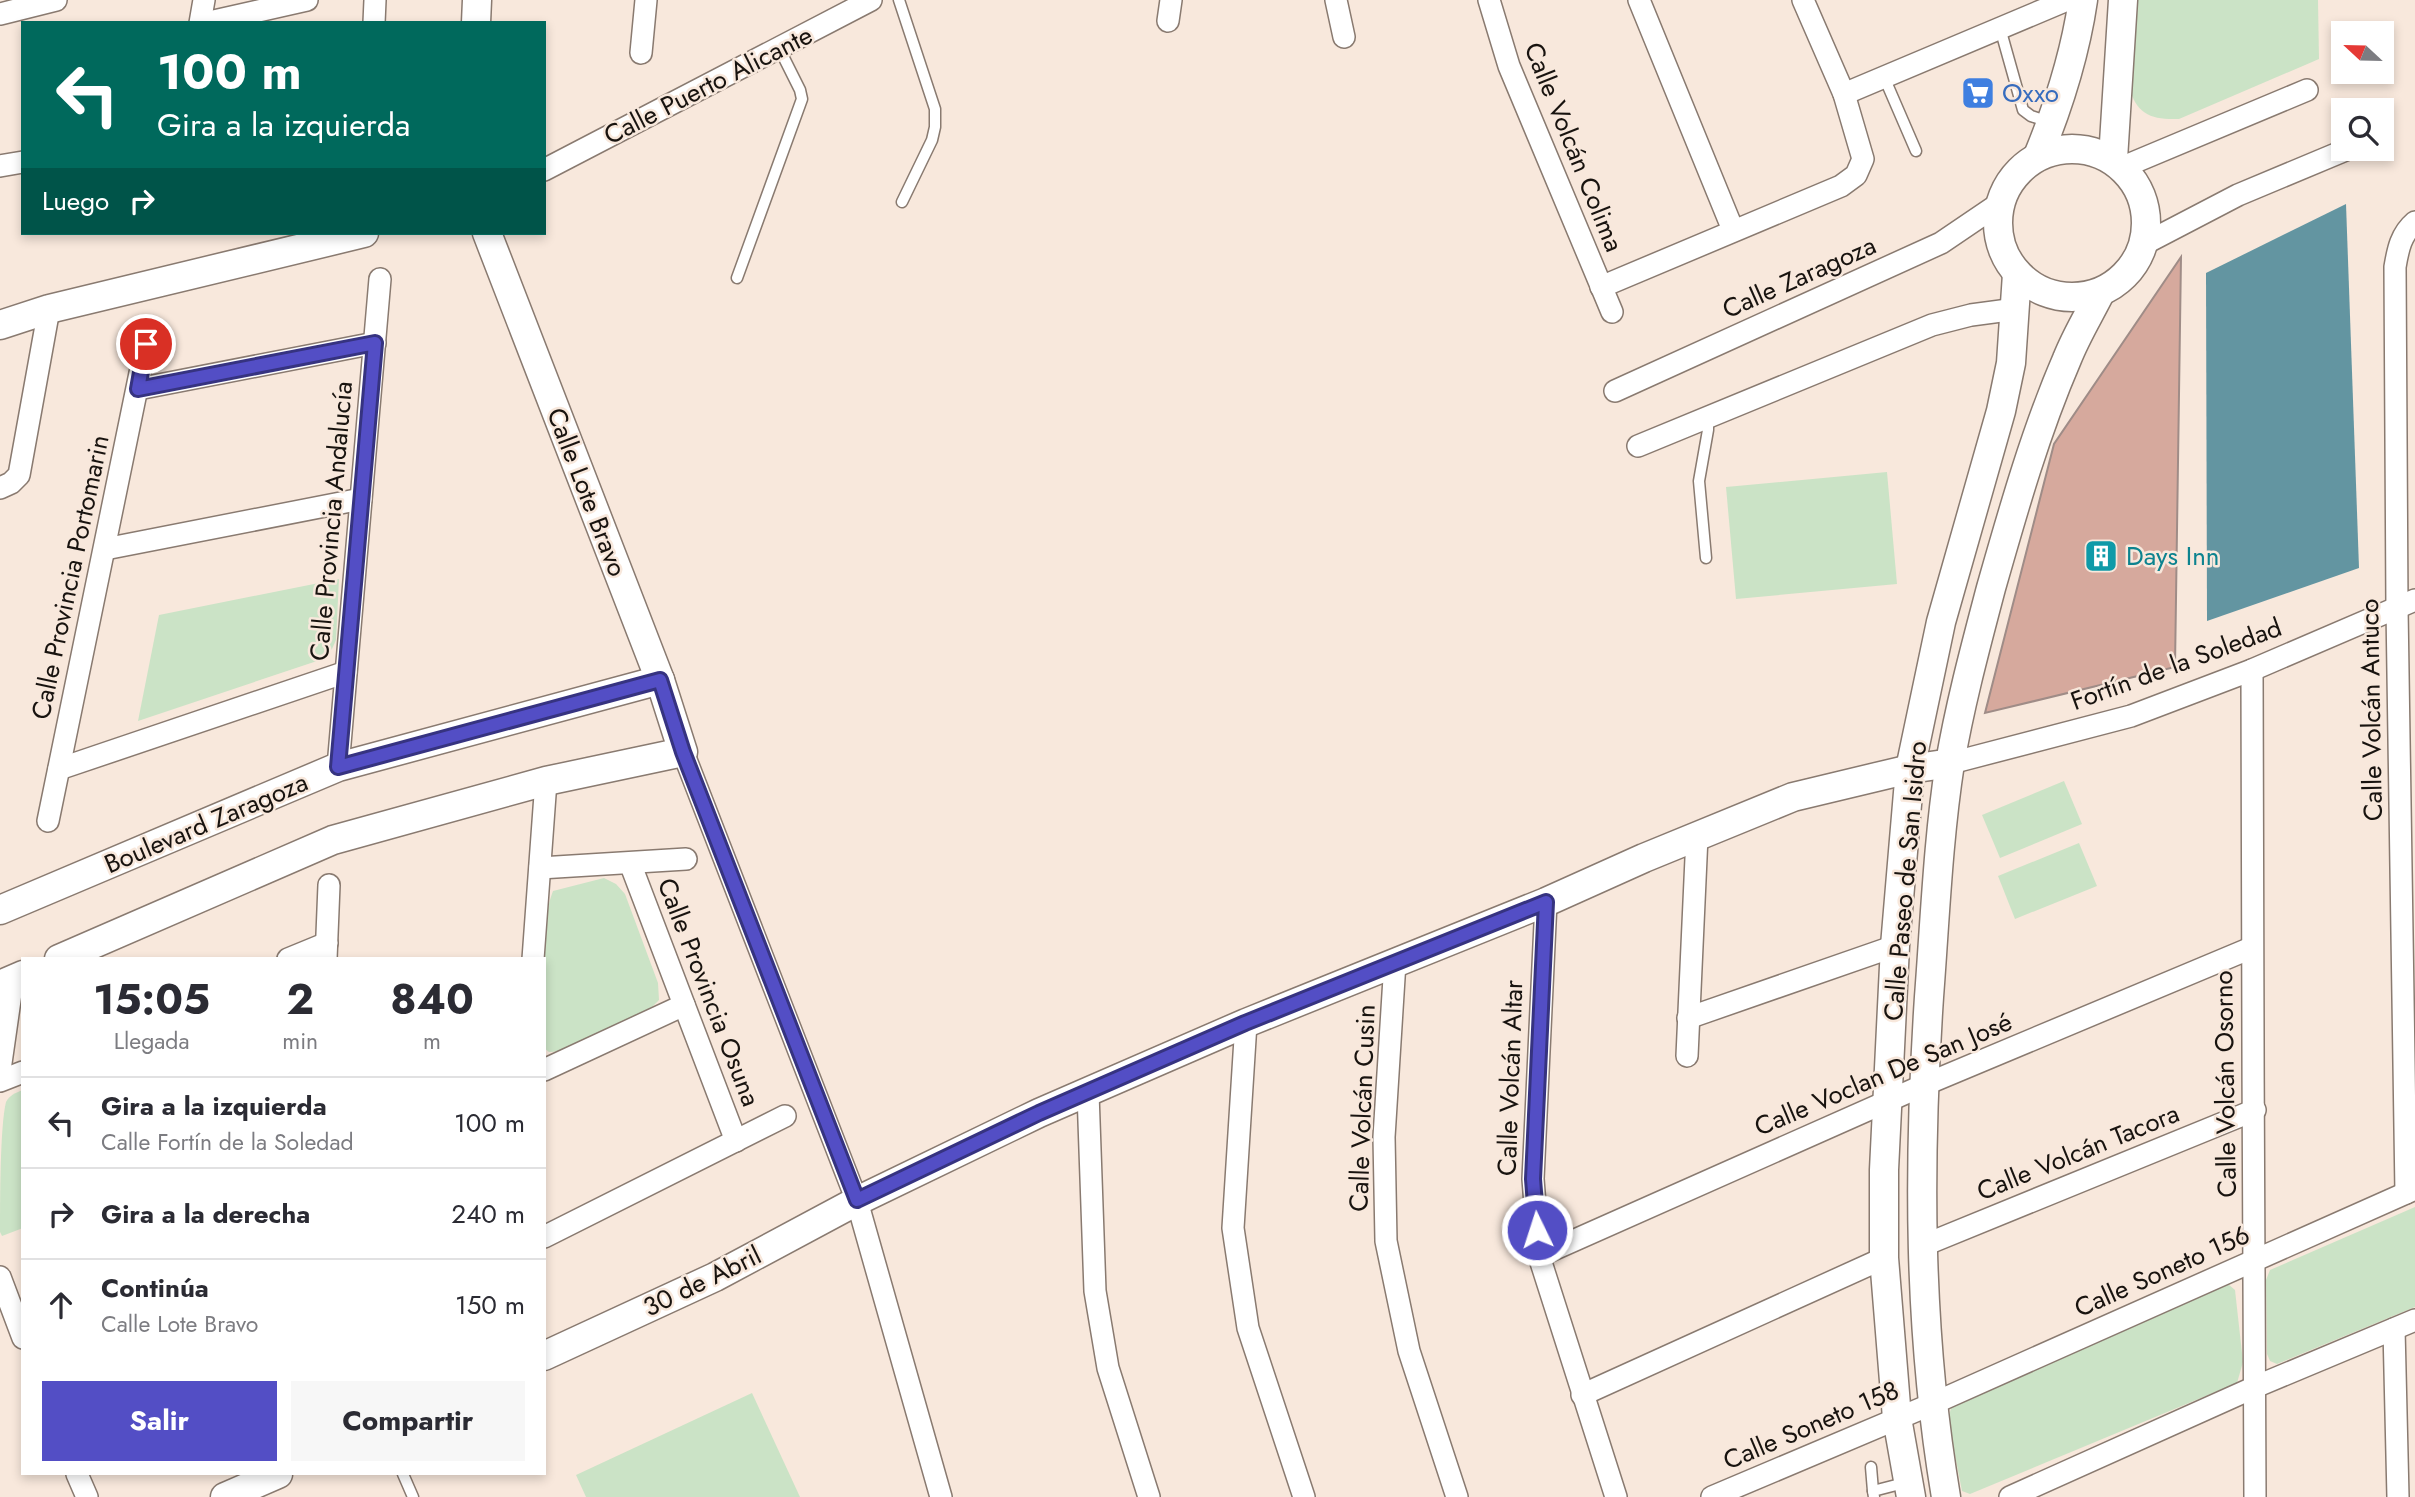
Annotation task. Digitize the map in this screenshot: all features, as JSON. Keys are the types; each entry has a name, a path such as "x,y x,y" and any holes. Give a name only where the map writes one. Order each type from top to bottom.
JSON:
{"street":[{"path":"0,14 56,0 52,21"},
{"path":"200,21 204,0"},
{"path":"214,21 307,0"},
{"path":"374,21 376,0"},
{"path":"476,21 477,0"},
{"path":"641,53 646,0"},
{"name":"Calle Puerto Alicante","path":"546,169 871,0"},
{"path":"1331,0 1344,37"},
{"name":"Calle Volcán Colima","path":"1489,0 1509,66 1612,313"},
{"path":"1639,0 1733,230"},
{"path":"1601,287 1841,186 1856,175 1863,159 1844,94 1803,0"},
{"path":"1844,94 2067,0"},
{"path":"2038,156 2052,123 2075,50 2084,0"},
{"path":"2118,163 2123,0"},
{"path":"2118,163 2306,90"},
{"path":"2063,148 2089,149 2118,163 2140,190 2147,217 2144,244 2128,274 2101,293 2079,298 2056,297 2035,288 2017,274 2003,253 1997,228 2000,203 2014,176 2038,156 2063,148"},
{"path":"2144,244 2238,195 2331,156"},
{"path":"0,166 21,162"},
{"name":"Calle Zaragoza","path":"1615,391 1941,243 2000,203"},
{"name":"Calle Volcán Antuco","path":"2410,1191 2406,604 2395,267 2398,246 2412,225"},
{"path":"0,324 49,309 356,235"},
{"name":"Calle Lote Bravo","path":"488,235 660,680 683,752"},
{"name":"Calle Paseo de San Isidro","path":"1910,1490 1897,1418 1884,1258 1884,1170 1895,946 1910,769 1941,622 2001,411 2011,363 2017,274"},
{"name":"Calle Provincia Andalucía","path":"338,767 380,279"},
{"name":"Calle Paseo de San Isidro","path":"1946,1497 1932,1404 1922,1246 1924,1085 1938,864 1951,762 1978,637 2012,514 2067,358 2101,293"},
{"path":"6,486 19,475 22,464 49,309"},
{"path":"1637,446 1932,326 1971,315 2016,309"},
{"path":"138,389 375,343"},
{"name":"Calle Provincia Portomarin","path":"48,821 146,344"},
{"path":"105,549 361,499"},
{"name":"Fortín de la Soledad","path":"1951,762 2132,716 2252,670 2406,604"},
{"name":"Calle Volcán Osorno","path":"2252,670 2255,1497"},
{"path":"59,769 346,672"},
{"name":"Boulevard Zaragoza","path":"0,910 338,767 660,680"},
{"path":"65,957 333,840 546,781 683,752 857,1200 941,1497"},
{"name":"30 de Abril","path":"546,1355 715,1277 857,1200 1039,1113 1245,1023 1546,902 1793,797 1951,762"},
{"path":"533,957 546,781"},
{"path":"1687,1056 1697,836"},
{"path":"540,868 686,859"},
{"name":"Calle Provincia Osuna","path":"630,863 736,1141"},
{"path":"298,957 326,951 329,885"},
{"name":"Calle Volcán Altar","path":"1546,902 1533,1179 1539,1256 1616,1497"},
{"path":"1688,1018 1895,946"},
{"name":"Calle Voclan De San José","path":"1539,1256 1924,1085 2251,948"},
{"name":"Calle Volcán Cusin","path":"1395,962 1384,1137 1386,1241 1409,1351 1457,1497"},
{"path":"0,1070 12,980"},
{"path":"546,1069 684,1004"},
{"path":"1245,1023 1233,1228 1248,1328 1304,1497"},
{"path":"0,1082 21,1073"},
{"path":"1088,1093 1095,1291 1108,1368 1149,1497"},
{"name":"Calle Volcán Tacora","path":"1922,1246 2255,1110"},
{"path":"546,1236 785,1116"},
{"name":"Calle Soneto 156","path":"1932,1404 2410,1191"},
{"path":"1582,1395 1884,1258"},
{"path":"0,1277 18,1312"},
{"path":"2010,1497 2255,1387 2415,1320"},
{"path":"2394,1329 2398,1497"},
{"name":"Calle Soneto 158","path":"1712,1497 1932,1404"},
{"path":"77,1475 87,1497"},
{"path":"225,1497 276,1475"}],"lane":[{"path":"899,0 935,110 932,140 922,155 902,202"},
{"path":"2000,28 2023,110 2031,116 2052,123"},
{"path":"737,278 802,99 779,48"},
{"path":"1884,77 1916,151"},
{"path":"1706,558 1699,481 1708,417"},
{"path":"1871,1467 1874,1494 1910,1490"},
{"path":"403,1475 413,1497"}],"green space":[{"path":"2132,0 2318,0 2319,59 2179,119 2153,117 2136,104 2129,86"},
{"path":"1887,472 1897,584 1736,599 1726,487"},
{"path":"339,579 336,640 332,649 320,660 138,721 159,615"},
{"path":"2064,781 2082,824 2000,858 1982,815"},
{"path":"2079,843 2097,886 2015,919 1998,876"},
{"path":"604,878 616,884 625,894 658,983 659,1000 652,1007 567,1051 549,1052 546,1050 546,957 544,957 545,926 553,891"},
{"path":"21,1091 21,1229 2,1236 1,1146 6,1102 13,1094"},
{"path":"2415,1207 2415,1307 2277,1364 2270,1361 2267,1354 2266,1280 2270,1270"},
{"path":"2228,1284 2235,1290 2243,1362 2237,1383 1970,1494 1962,1491 1948,1420 1952,1404"},
{"path":"752,1393 800,1497 586,1497 576,1475"}],"water":[{"path":"2346,204 2359,568 2207,621 2206,273"}],"building":[{"name":"Days Inn","path":"2181,257 2175,667 1985,713 2054,444"}],"place":[{"name":"Oxxo","path":"1978,93"},
{"name":"Days Inn","path":"2101,556"}],"route":[{"path":"146,344 138,389 375,343 338,767 660,680 683,752 857,1200 1039,1113 1245,1023 1546,902 1533,1179 1537,1230"}]}
